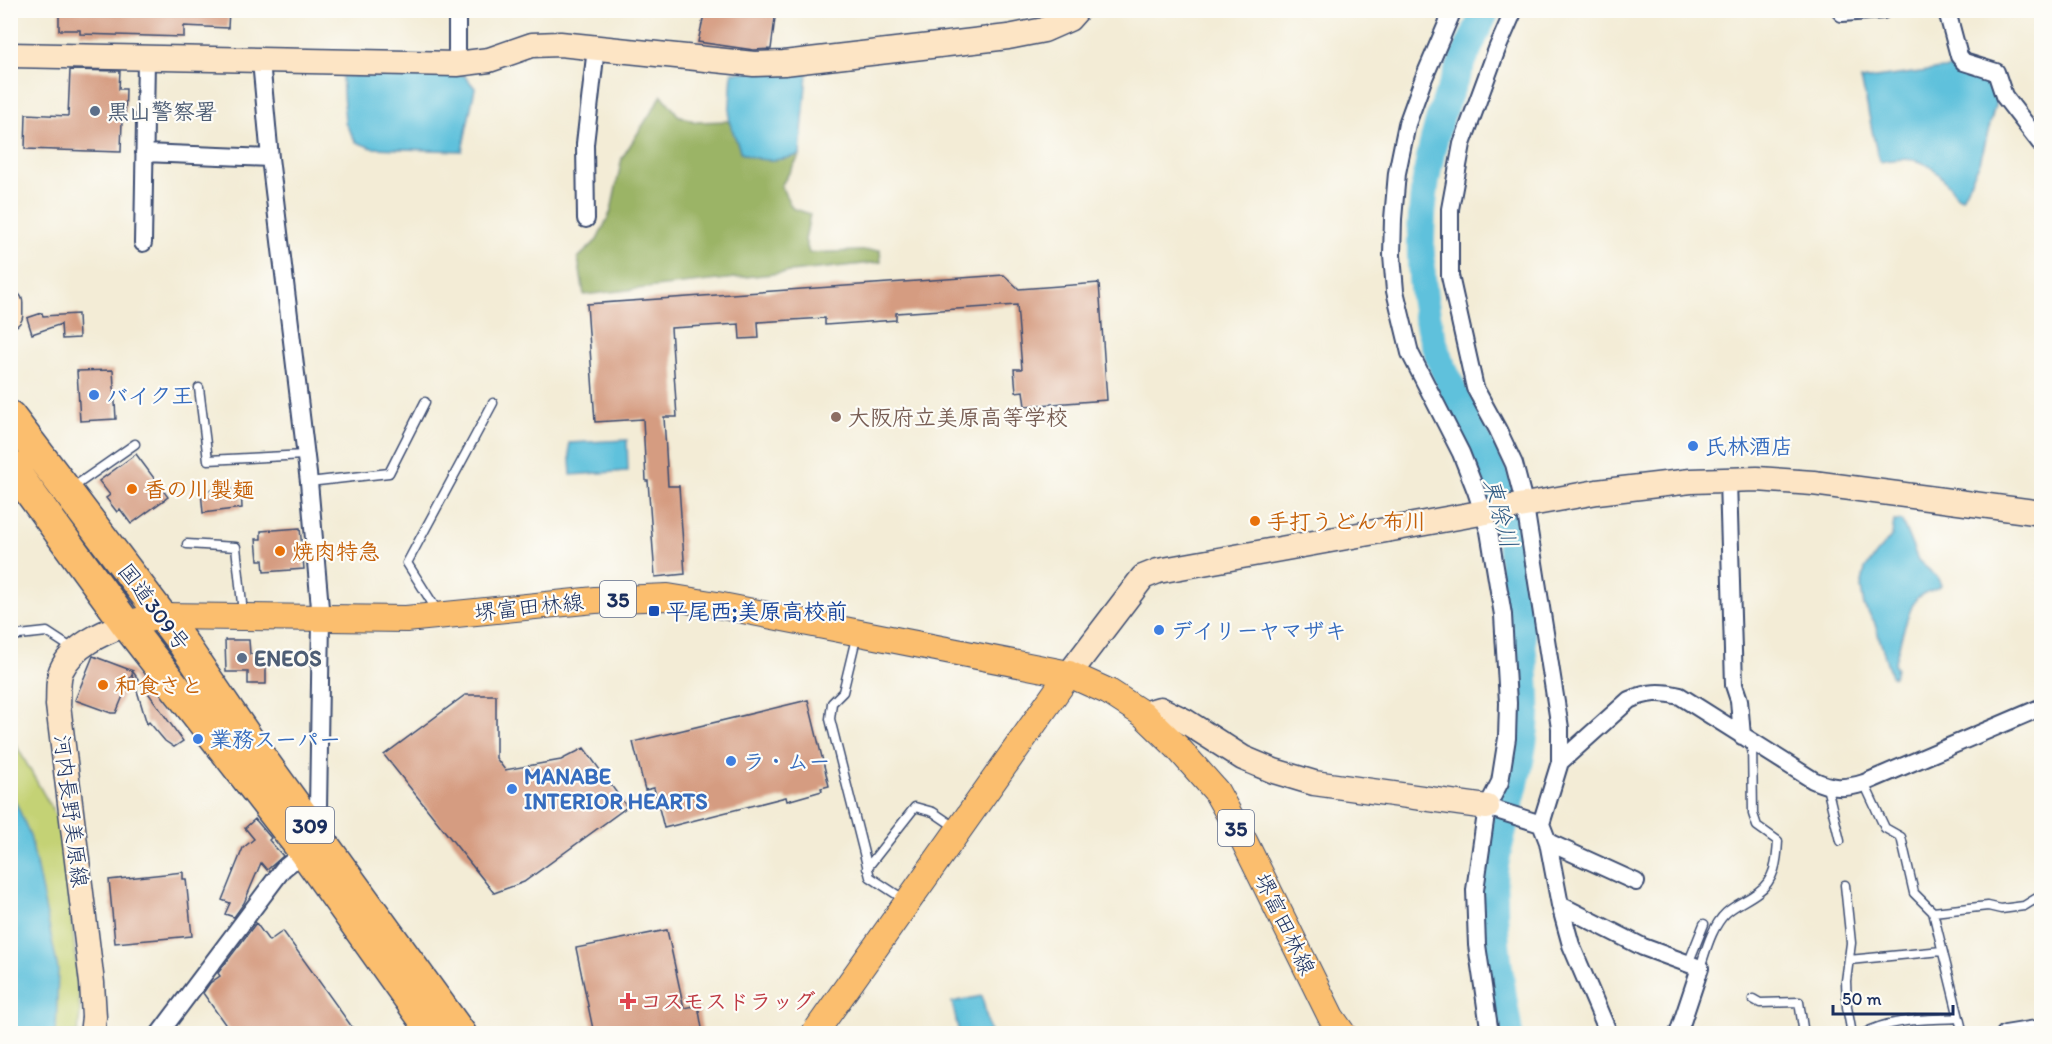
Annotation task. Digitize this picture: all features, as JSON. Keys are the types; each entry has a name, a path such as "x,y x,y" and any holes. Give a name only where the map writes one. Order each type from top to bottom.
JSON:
{"highway":[{"name":"国道309号","path":"10,416 184,645 256,752 461,1034"},
{"name":"国道309号","path":"10,465 126,624 304,852 434,1034"}],"main road":[{"name":"堺富田林線","path":"126,624 160,616 406,619 595,600 668,597 1070,674 1109,692 1143,714 1177,747 1216,791 1244,841 1331,1017 1334,1031"},
{"path":"814,1034 1070,674"}],"street":[{"path":"457,10 457,64"},
{"path":"10,55 457,64 489,60 532,45 560,44 754,64 784,63 1008,37 1044,30 1069,19 1077,10"},
{"path":"1453,10 1407,124 1396,184 1392,255 1395,291 1410,353 1461,453 1487,512 1499,580 1508,703 1507,738 1500,782 1475,890 1477,945 1490,1034"},
{"path":"1514,10 1462,144 1450,209 1449,244 1450,276 1470,375 1514,464 1560,728 1560,762 1537,822"},
{"path":"1841,10 1842,13 1883,10"},
{"path":"1943,10 1947,15 1959,56 1964,62 1996,72 2004,96 2042,145"},
{"path":"586,219 585,144 596,48"},
{"path":"142,243 146,58"},
{"path":"261,61 270,158 309,482 321,619 318,809 307,821"},
{"path":"144,153 270,158"},
{"path":"10,303 10,315"},
{"path":"1070,674 1143,577 1158,571 1609,491 1691,481 1757,479 1813,483 2042,513"},
{"path":"1728,480 1734,685 1747,739"},
{"name":"河内長野美原線","path":"92,1034 94,1017 92,983 58,705 60,672 76,651 104,632 126,624"},
{"path":"1560,762 1629,699 1655,692 1680,696 1813,780 1827,787 1838,788 1864,783 2042,707"},
{"path":"1143,714 1160,709 1185,721 1243,758 1274,771 1314,783 1493,810 1537,822 1548,842 1560,905 1571,945 1609,1034"},
{"path":"1548,842 1635,882"},
{"path":"159,1034 174,1011 283,869 304,852"},
{"path":"1560,905 1643,947 1694,966 1678,1034"},
{"path":"2005,1034 2042,1028"}],"lane":[{"path":"199,388 208,460 305,455"},
{"path":"309,482 389,473 425,402"},
{"path":"441,616 406,563 493,404"},
{"path":"67,492 135,444"},
{"path":"187,544 237,547 243,616"},
{"path":"10,636 47,632 76,651"},
{"path":"857,633 843,692 832,703 831,719 870,877 908,902"},
{"path":"1694,966 1724,914 1759,892 1771,878 1777,863 1778,842 1757,826 1753,814 1747,739"},
{"path":"1864,783 1885,828 1901,837 1914,893 1933,912 1963,1034"},
{"path":"1827,787 1840,842"},
{"path":"867,868 915,807 933,812 959,829"},
{"path":"1845,885 1851,943 1847,1007 1852,1034"},
{"path":"1933,912 1988,906 2001,909 2024,906 2042,895"},
{"path":"1694,966 1704,924"},
{"path":"1849,960 1942,951"},
{"path":"1753,999 1760,1003 1799,1002 1804,1034"},
{"path":"1863,1034 1875,1027 1896,1022 1958,1018"}],"green space":[{"path":"662,95 678,115 696,122 729,121 741,152 770,160 800,155 781,186 792,208 810,214 805,240 809,253 880,250 881,262 584,295 578,258 597,240 611,211 622,158"},
{"path":"10,732 60,823 74,941 80,1013 78,1033 11,1033"}],"water":[{"path":"1958,67 1968,73 1987,73 1998,94 1980,162 1962,198 1957,196 1933,169 1916,160 1880,162 1861,80"},
{"path":"732,72 807,73 800,155 770,160 741,153 729,121"},
{"path":"464,75 475,88 462,151 372,148 356,142 345,123 342,76"},
{"path":"627,440 628,471 571,475 569,443"},
{"path":"1894,521 1902,521 1918,560 1937,577 1941,585 1917,598 1914,603 1894,665 1896,668 1894,677 1891,676 1874,621 1864,606 1861,587 1865,569 1892,535"},
{"path":"10,789 30,835 58,969 56,1033 11,1033"},
{"path":"982,996 990,1033 959,1033 952,1002"}],"building":[{"path":"59,10 229,10 228,28 184,26 184,37 80,34 80,30 59,30"},
{"path":"705,10 776,10 771,49 754,50 698,42"},
{"path":"70,70 120,71 119,89 126,89 121,152 25,149 26,114 68,116"},
{"path":"1004,275 1019,289 1099,283 1107,400 1025,406 1023,391 1016,392 1014,369 1022,369 1017,305 896,313 896,320 825,325 825,318 758,322 759,338 740,339 739,324 671,328 677,417 664,417 668,486 679,486 685,574 655,577 643,419 595,422 587,304"},
{"path":"42,313 43,316 78,314 79,338 62,339 61,324 32,334 27,318"},
{"path":"113,370 116,419 80,421 77,371"},
{"path":"136,454 168,497 131,524 120,509 117,512 106,498 110,495 99,481"},
{"path":"241,488 242,508 203,513 201,491"},
{"path":"300,528 304,569 264,572 263,560 258,560 256,539 261,539 261,531"},
{"path":"225,640 249,640 250,654 266,653 266,684 248,684 248,672 226,672"},
{"path":"93,656 133,671 132,673 183,741 174,747 165,741 149,722 147,724 132,674 116,713 75,700"},
{"name":"MANABE INTERIOR HEARTS","path":"465,695 496,695 496,758 505,770 561,760 584,748 627,807 524,882 494,893 384,755"},
{"name":"ラ・ムー","path":"808,700 829,786 821,788 822,791 787,801 786,797 664,828 654,788 645,790 633,742"},
{"path":"255,819 283,856 267,870 261,863 244,903 234,917 225,914 230,903 222,900 243,848 254,839 245,828"},
{"path":"183,872 183,879 186,879 192,936 115,943 109,880"},
{"path":"256,923 269,941 283,931 357,1034 232,1034 203,993 210,983 220,976 218,973"},
{"path":"667,930 684,1008 698,1005 703,1034 594,1034 576,948"}],"waterway":[{"name":"東除川","path":"1486,10 1440,118 1426,179 1421,244 1426,308 1433,339 1443,368 1493,473 1505,511 1510,535 1525,669 1526,720 1523,742 1493,878 1497,952 1509,1034"}],"place":[{"name":"黒山警察署","path":"95,111"},
{"name":"バイク王","path":"94,395"},
{"name":"大阪府立美原高等学校","path":"836,417"},
{"name":"氏林酒店","path":"1693,446"},
{"name":"香の川製麺","path":"132,489"},
{"name":"手打うどん 布川","path":"1255,521"},
{"name":"焼肉特急","path":"280,551"},
{"name":"平尾西;美原高校前","path":"654,611"},
{"name":"デイリーヤマザキ","path":"1159,630"},
{"name":"ENEOS","path":"242,658"},
{"name":"和食さと","path":"103,685"},
{"name":"業務スーパー","path":"198,739"},
{"name":"ラ・ムー","path":"731,761"},
{"name":"MANABE INTERIOR HEARTS","path":"512,789"},
{"name":"コスモスドラッグ","path":"628,1001"}]}
